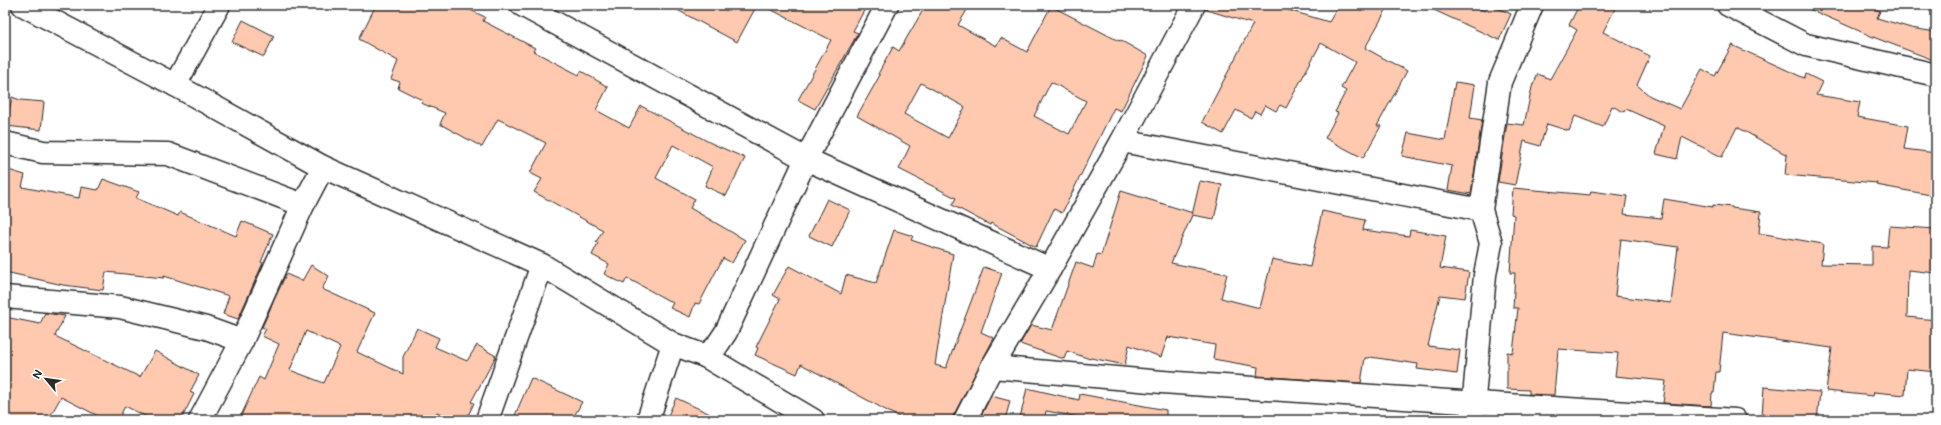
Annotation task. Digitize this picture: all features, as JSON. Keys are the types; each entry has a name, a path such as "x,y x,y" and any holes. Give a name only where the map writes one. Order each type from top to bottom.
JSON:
{"street":[{"path":"23,5 175,85 323,167 542,265 673,344 705,356 813,420"},
{"path":"175,85 219,5"},
{"path":"522,5 806,159 1050,269"},
{"path":"705,356 716,347 726,332 806,159 886,5"},
{"path":"965,420 992,367 1050,269 1122,141 1194,5"},
{"path":"1473,411 1485,276 1491,243 1482,210 1500,82 1532,5"},
{"path":"1728,5 1806,45 1936,75"},
{"path":"1122,141 1482,210"},
{"path":"5,143 43,152 168,154 303,205"},
{"path":"200,420 242,341 303,205 323,167"},
{"path":"487,420 542,265"},
{"path":"5,297 120,307 206,328 242,341"},
{"path":"648,420 673,344"},
{"path":"992,367 1473,411 1735,420"}],"building":[{"path":"376,5 460,5 485,17 483,21 535,48 533,51 579,75 581,71 608,87 596,110 629,128 641,106 711,143 745,158 726,196 705,186 713,167 673,145 656,178 695,199 690,208 745,240 732,263 723,258 699,304 695,303 690,317 670,308 673,303 627,278 624,284 604,274 609,264 592,255 598,243 596,242 603,230 534,192 542,179 530,173 546,143 498,119 482,147 440,124 445,113 421,103 422,100 398,88 400,82 391,79 398,61 359,39"},
{"path":"668,5 757,5 737,42"},
{"path":"762,5 867,5 853,31 858,33 815,109 798,100 831,40"},
{"path":"926,5 970,5 958,25 996,46 1001,38 1027,52 1051,6 1119,41 1120,40 1148,56 1121,111 1114,108 1062,213 1054,209 1036,247 991,223 990,225 952,205 956,198 899,169 910,146 857,116 880,75 878,74 893,47 899,51","holes":["1051,82 1086,101 1069,134 1034,116","921,83 965,107 948,138 904,114"]},
{"path":"1207,5 1271,5 1329,22 1339,5 1389,5 1365,48 1407,71 1377,126 1381,126 1363,158 1325,138 1338,113 1335,112 1346,91 1341,88 1355,62 1321,43 1286,108 1280,105 1276,111 1265,105 1260,114 1255,111 1251,118 1236,110 1223,134 1202,122 1253,24 1207,10"},
{"path":"1423,5 1471,5 1485,11 1488,5 1491,5 1511,14 1499,40"},
{"path":"1579,5 1617,5 1603,32 1650,56 1637,85 1650,96 1680,109 1702,69 1715,76 1732,45 1804,78 1806,74 1822,82 1816,95 1860,102 1857,117 1908,126 1904,149 1936,153 1936,196 1876,185 1877,183 1785,175 1787,155 1737,127 1722,157 1682,137 1677,159 1656,154 1664,126 1626,109 1624,112 1612,106 1603,127 1575,116 1569,131 1547,124 1540,146 1524,141 1515,185 1498,182 1507,123 1524,125 1532,87 1538,74 1550,79 1577,30 1569,25"},
{"path":"1800,5 1865,5 1880,11 1877,18 1911,28 1936,32 1936,61 1873,37"},
{"path":"243,20 274,36 264,57 232,42"},
{"path":"1455,82 1475,85 1470,118 1482,120 1471,194 1448,190 1452,166 1402,156 1408,133 1445,140"},
{"path":"12,97 20,100 44,102 41,130 6,126"},
{"path":"5,169 25,175 22,187 79,198 81,187 98,190 103,179 139,192 136,198 178,216 180,212 236,236 242,221 273,234 261,262 263,263 238,319 223,314 229,296 164,276 164,278 106,272 103,290 63,285 5,272"},
{"path":"1200,181 1222,185 1214,219 1192,215"},
{"path":"1513,188 1590,195 1591,191 1627,196 1624,214 1661,218 1664,199 1713,207 1713,205 1732,207 1761,212 1759,233 1823,244 1821,264 1872,265 1872,246 1887,247 1889,226 1936,229 1936,273 1908,270 1907,317 1936,320 1936,372 1907,369 1905,395 1874,392 1873,396 1826,391 1832,348 1723,333 1719,372 1716,372 1711,406 1663,403 1666,381 1615,376 1618,353 1558,349 1554,395 1529,394 1529,390 1507,389 1507,352 1513,353 1518,308 1513,308 1515,273 1510,273 1514,215 1511,214","holes":["1621,239 1678,247 1671,303 1615,296"]},
{"path":"1121,191 1193,213 1171,263 1227,274 1221,298 1260,308 1272,259 1310,267 1322,211 1365,220 1363,230 1409,236 1410,230 1446,236 1440,268 1469,272 1465,298 1440,295 1428,346 1460,350 1457,374 1417,369 1418,364 1370,357 1365,358 1361,383 1257,376 1258,367 1213,359 1215,345 1168,337 1161,357 1129,345 1125,365 1090,359 1067,351 1064,359 1020,344 1031,325 1052,330 1076,262 1093,268 1097,254 1101,255"},
{"path":"827,199 850,210 832,247 809,236"},
{"path":"894,230 913,236 911,240 953,254 935,365 946,368 984,267 1002,273 981,332 994,338 951,420 904,420 801,364 797,374 755,355 758,348 756,347 780,299 773,295 789,266 841,294 846,275 876,283"},
{"path":"311,265 329,276 322,289 375,313 357,352 403,374 403,357 417,328 439,338 435,347 467,361 477,345 496,356 471,402 474,403 466,420 455,420 437,412 433,420 239,420 259,377 264,380 279,344 262,336 266,329 262,327 286,274 302,281","holes":["306,331 340,347 324,383 290,370"]},
{"path":"45,313 65,316 55,336 140,377 155,351 199,375 190,392 194,394 181,420 153,420 125,406 118,420 106,420 61,397 48,420 5,420 5,317 40,324"},
{"path":"531,378 582,402 572,420 513,420"},
{"path":"1764,387 1820,392 1817,420 1762,416"},
{"path":"1027,388 1079,400 1080,394 1166,410 1166,420 1096,420 1046,411 1044,420 1020,418"},
{"path":"991,396 1010,401 1005,420 979,420"},
{"path":"676,398 723,420 666,420"}]}
